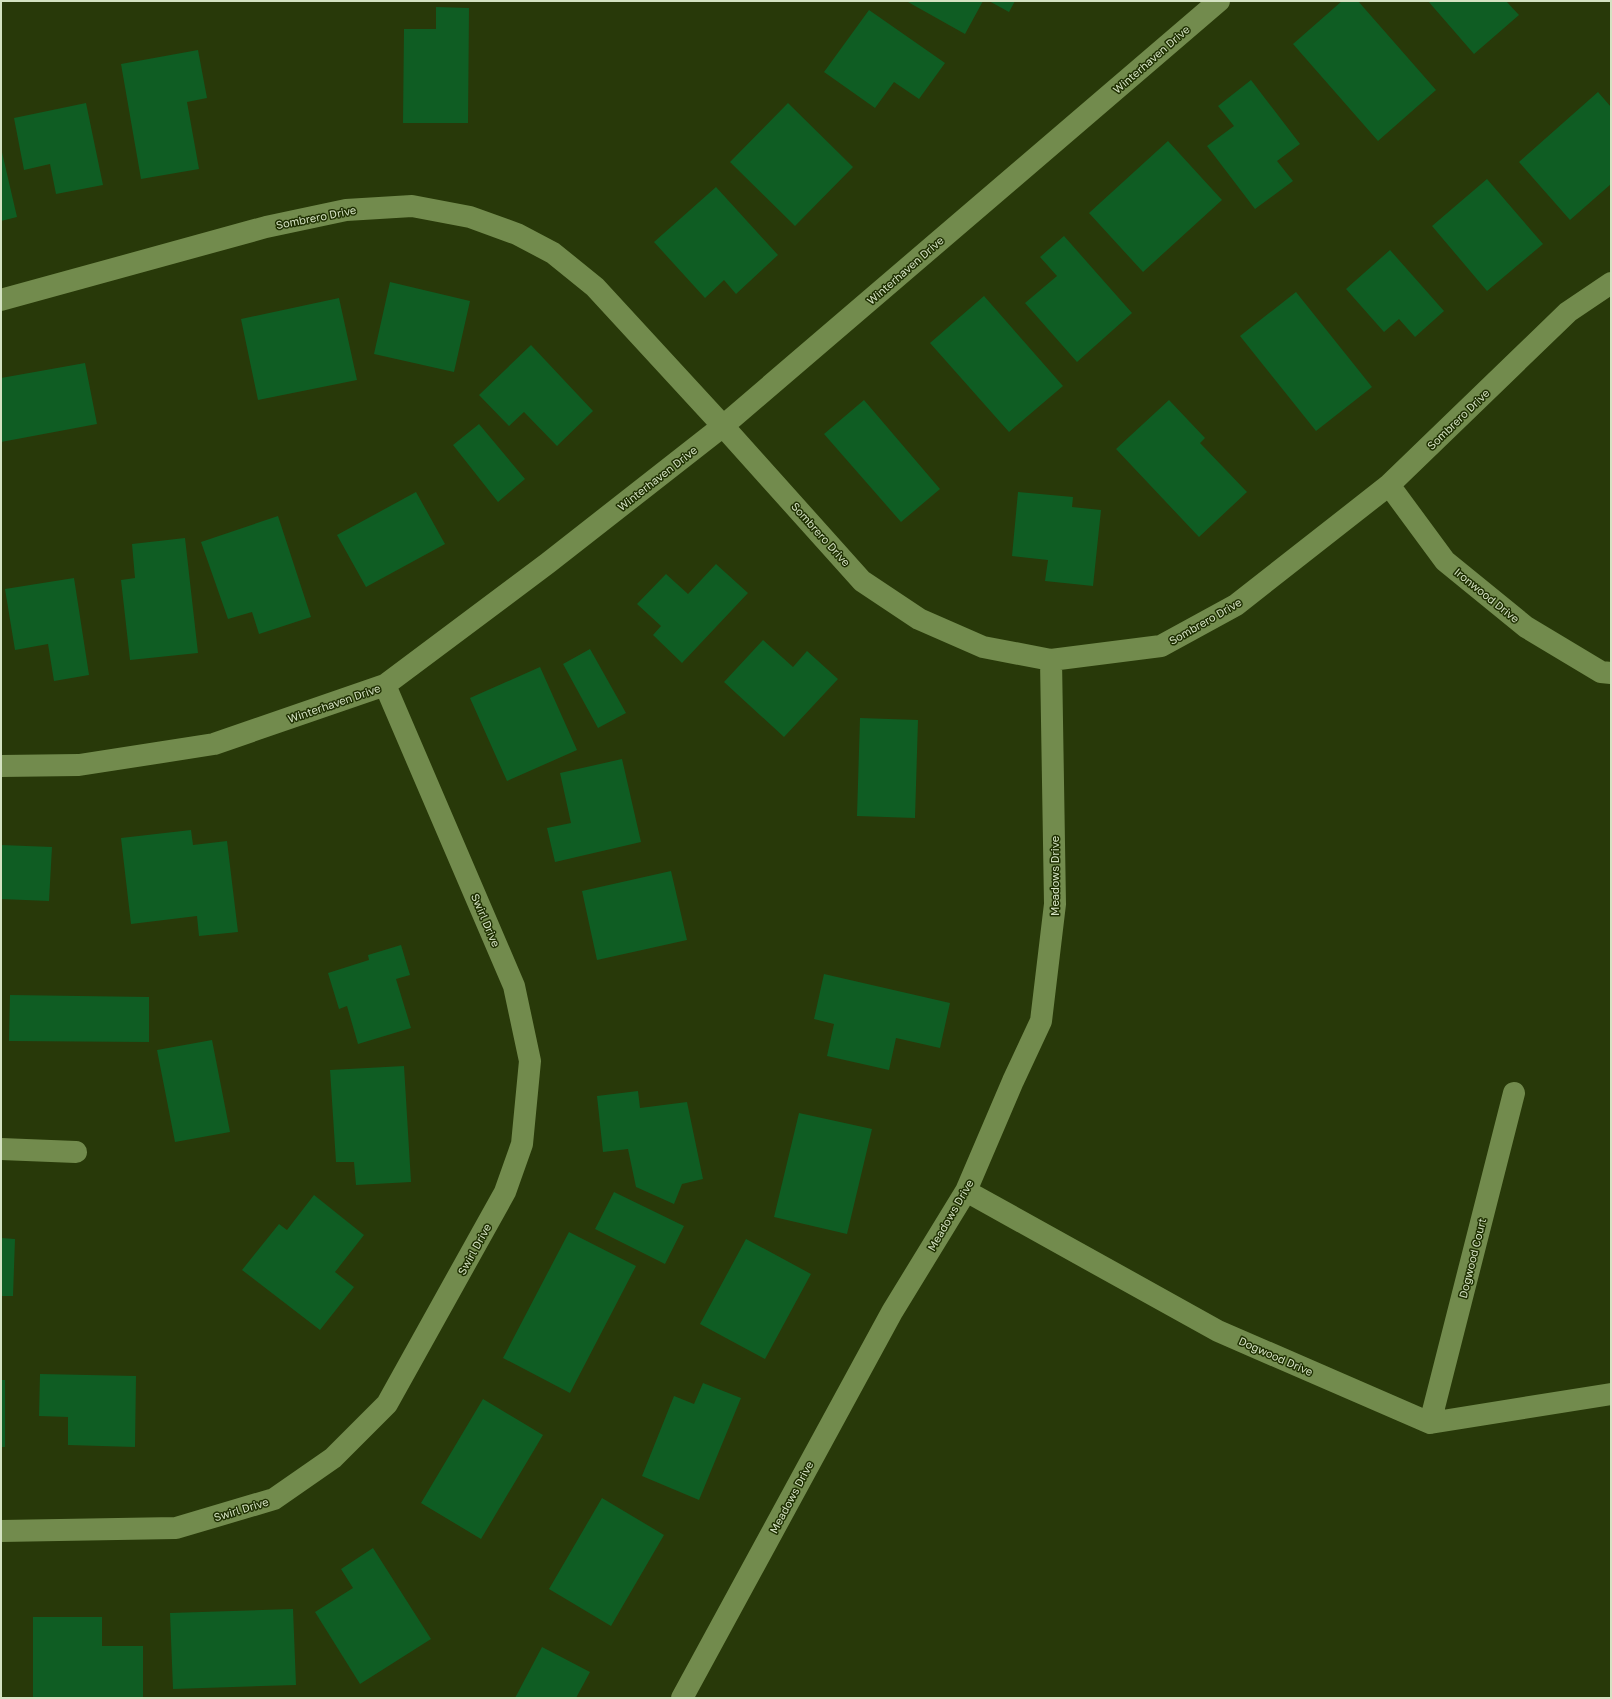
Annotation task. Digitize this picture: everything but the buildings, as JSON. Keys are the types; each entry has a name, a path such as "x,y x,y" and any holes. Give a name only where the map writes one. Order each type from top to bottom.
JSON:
{"street":[{"name":"Winterhaven Drive","path":"1,766 79,765 214,744 385,685 548,563 723,426 1219,1"},
{"name":"Sombrero Drive","path":"1,300 266,227 346,210 412,206 470,217 517,234 554,253 595,287 723,426 862,581 919,619 983,647 1051,660 1162,646 1236,605 1389,485 1568,312 1611,283"},
{"name":"Ironwood Drive","path":"1389,485 1446,561 1526,627 1601,672 1611,673"},
{"name":"Meadows Drive","path":"682,1698 889,1319 966,1191 1013,1081 1041,1021 1056,904 1051,660"},
{"name":"Swirl Drive","path":"1,1531 176,1528 274,1499 333,1458 387,1404 505,1192 522,1144 530,1060 514,986 385,685"},
{"name":"Dogwood Court","path":"1430,1423 1514,1093"},
{"path":"1,1149 76,1152"},
{"name":"Dogwood Drive","path":"966,1191 1218,1331 1430,1423"},
{"path":"1430,1423 1611,1394"}]}
